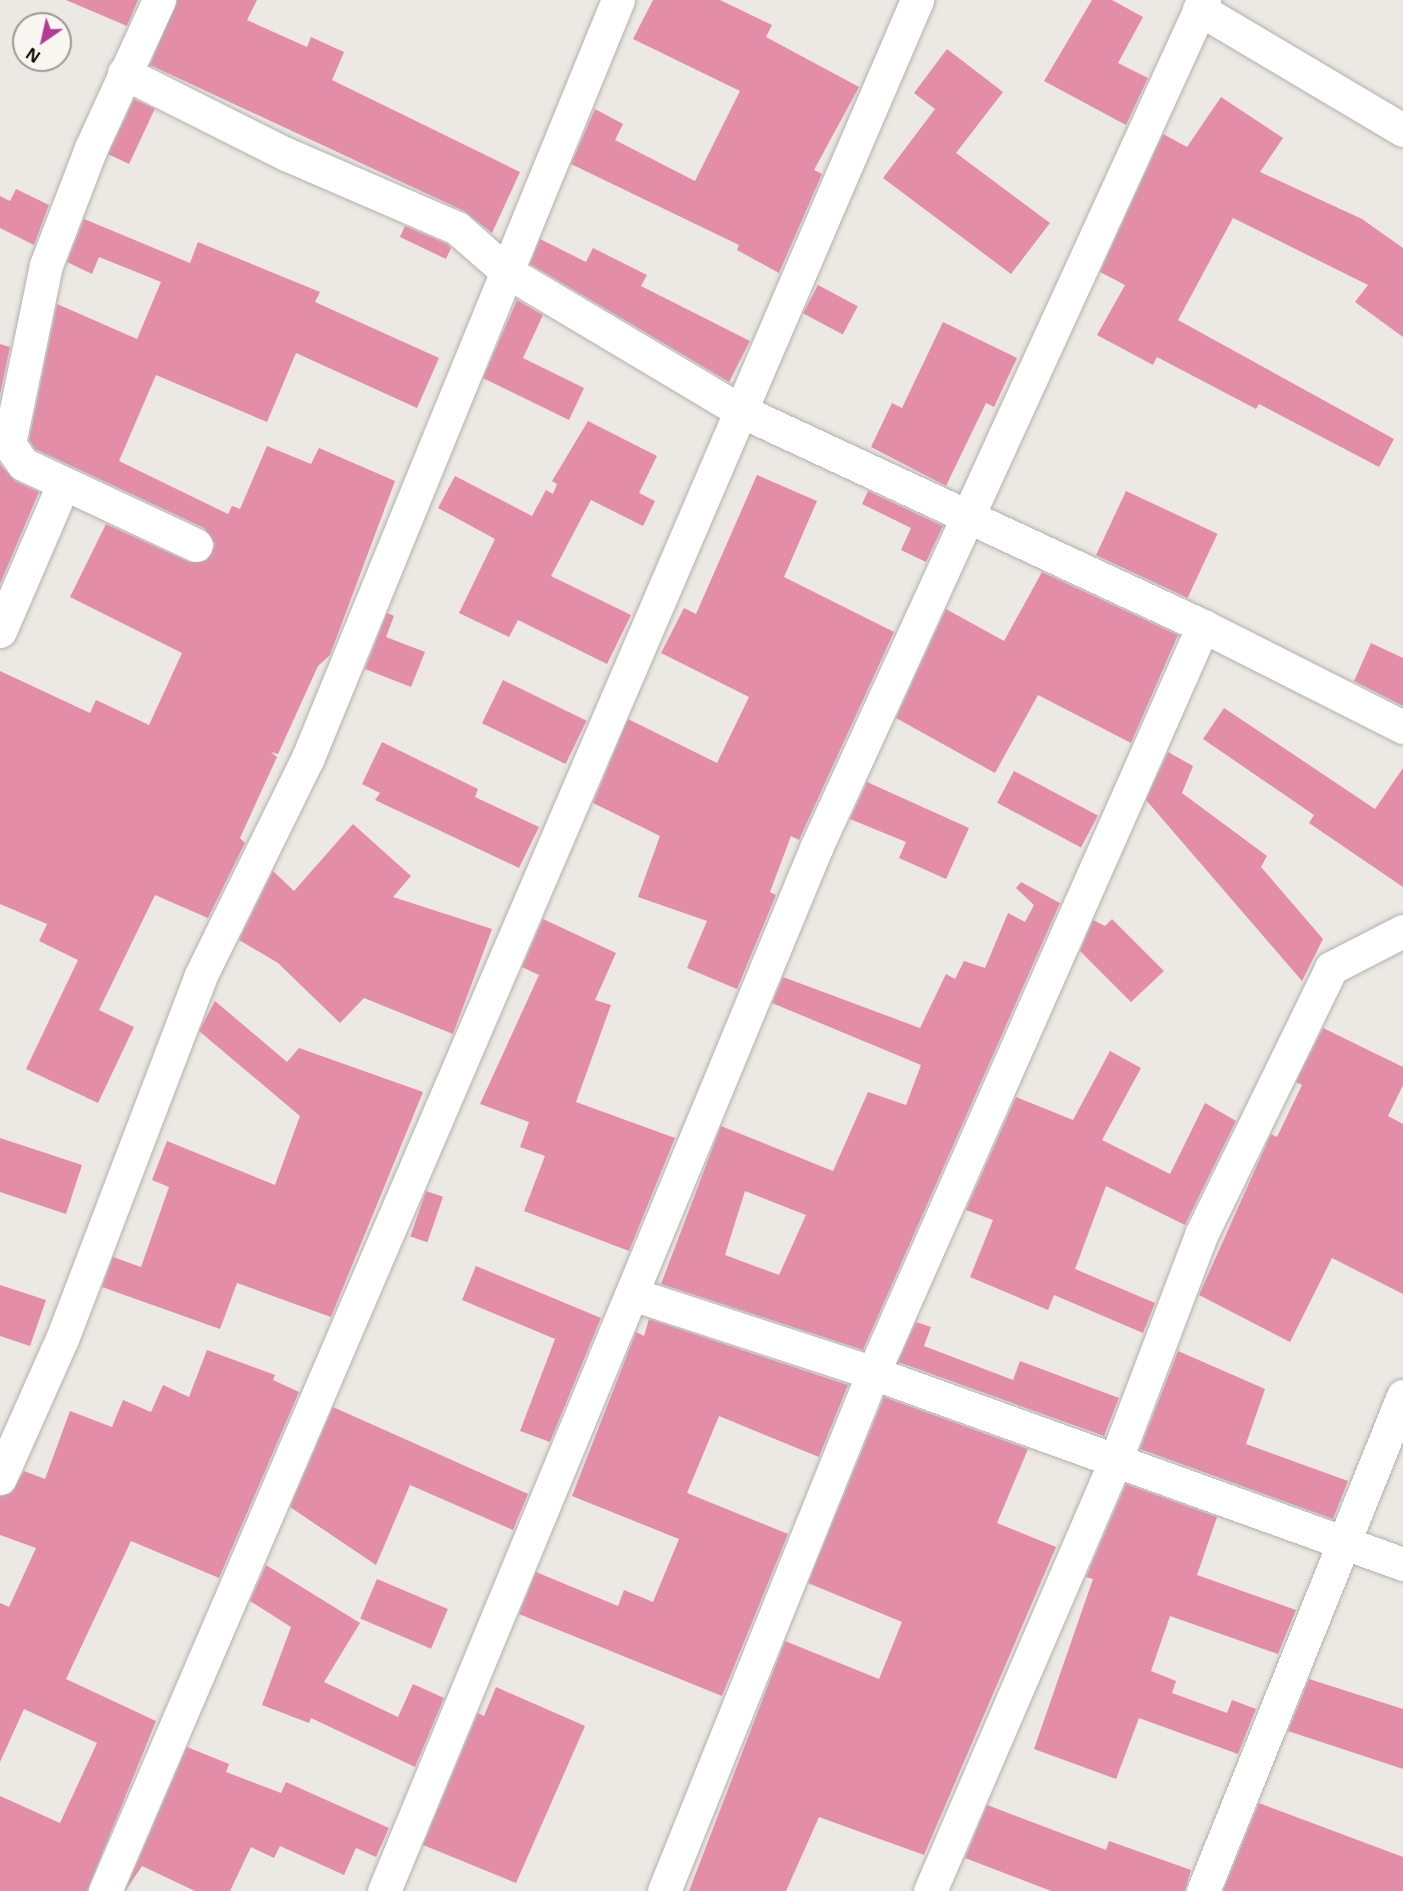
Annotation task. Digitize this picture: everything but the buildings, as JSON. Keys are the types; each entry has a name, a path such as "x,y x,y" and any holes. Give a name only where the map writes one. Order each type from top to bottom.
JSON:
{"street":[{"path":"159,0 124,73 46,265 9,444 23,464 63,485 196,545"},
{"path":"0,1478 62,1339 200,977 307,760 618,0"},
{"path":"105,1891 917,0"},
{"path":"384,1891 816,848 1202,4 1402,126"},
{"path":"124,73 286,154 457,228 506,271 739,410 1203,626 1403,727"},
{"path":"0,632 63,485"},
{"path":"664,1891 873,1373 1203,626"},
{"path":"930,1891 1114,1464 1201,1235 1331,968 1403,931"},
{"path":"632,1294 873,1373 1114,1464 1348,1542 1403,1564"},
{"path":"1203,1891 1348,1542 1403,1396"}]}
